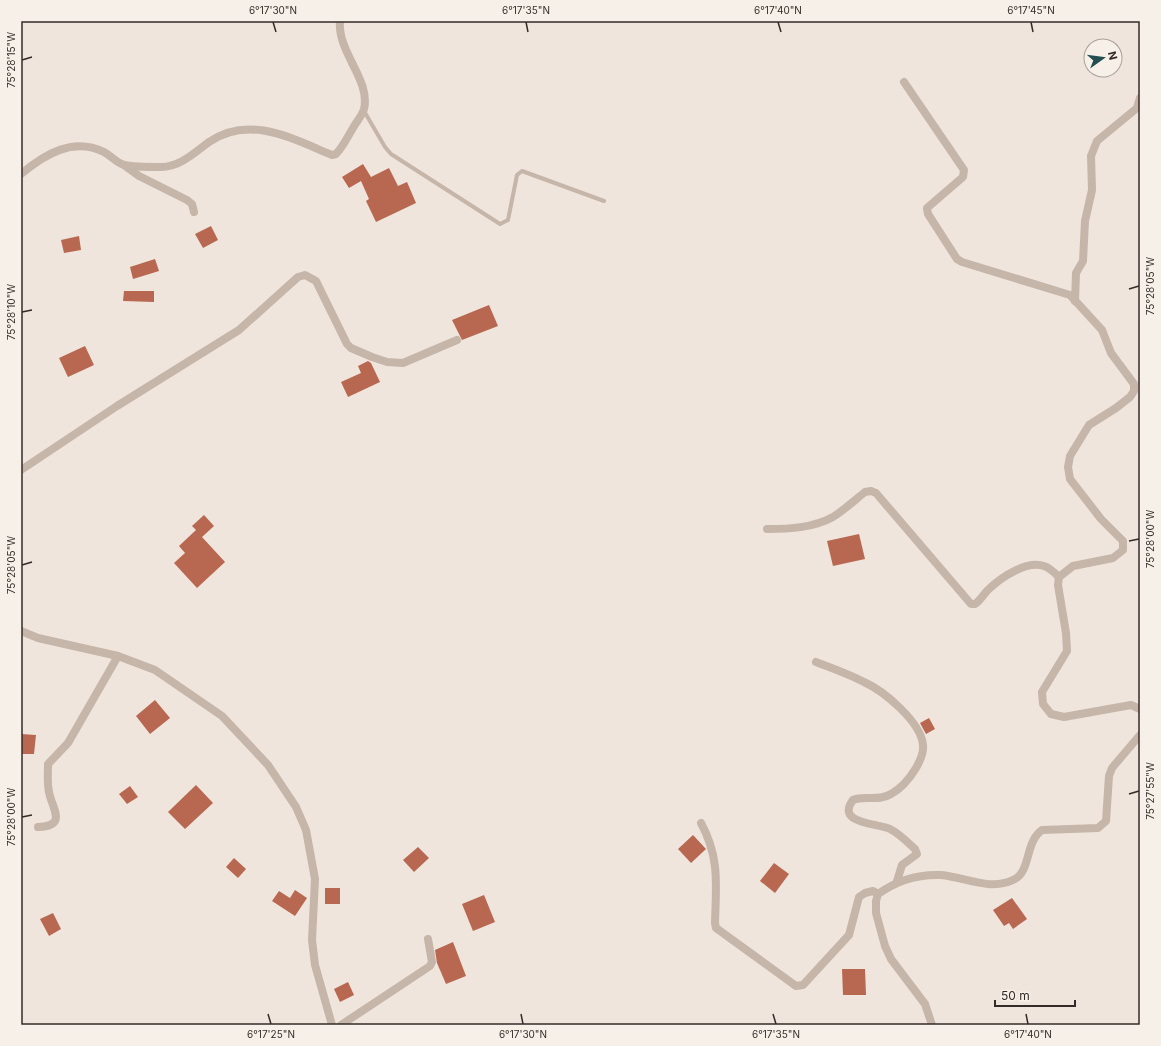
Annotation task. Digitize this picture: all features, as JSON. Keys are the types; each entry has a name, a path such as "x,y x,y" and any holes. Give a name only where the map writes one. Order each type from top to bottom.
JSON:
{"street":[{"path":"124,165 162,167 172,166 181,162 210,141 224,134 238,130 268,130 332,155 338,151 364,110 365,98 362,86 344,47 340,21"},
{"path":"904,82 964,170 963,177 927,208 928,214 957,258 962,262 1070,295 1102,330 1111,353 1134,384 1134,391 1130,397 1089,425 1070,456 1068,467 1070,479 1101,519 1123,541 1123,550 1113,558 1073,566 1059,577 1058,585 1066,633 1067,651 1042,692 1043,704 1051,714 1064,716 1131,705 1140,709"},
{"path":"1075,301 1076,273 1082,261 1085,221 1092,190 1091,156 1097,141 1137,108 1140,98"},
{"path":"21,174 36,161 60,149 73,146 103,152 138,176 187,200 192,204 194,212"},
{"path":"21,470 117,406 239,330 298,277 305,275 316,281 348,344 351,348 372,357 388,362 403,363 457,340"},
{"path":"767,529 794,528 816,524 833,517 865,492 871,491 876,493 971,604 975,604 980,601 989,588 1003,578 1026,567 1043,565 1059,577"},
{"path":"21,631 38,638 118,656 155,670 222,716 268,765 296,807 306,830 315,879 312,940 315,965 332,1025"},
{"path":"38,827 48,827 54,823 57,817 56,809 49,792 48,764 68,743 118,656"},
{"path":"816,662 865,682 880,690 901,710 920,733 922,739 922,756 913,773 903,786 890,795 882,797 857,798 850,804 849,809 850,814 856,820 876,824 890,829 915,849 917,854 902,865 897,881"},
{"path":"932,1025 926,1004 892,959 885,946 876,913 876,901 878,894 897,881 939,875 990,884 1008,882 1016,878 1022,873 1036,835 1042,830 1098,828 1103,825 1106,821 1109,776 1112,768 1140,735"},
{"path":"701,823 708,835 716,860 716,928 796,986 803,985 849,935 859,897 868,891 873,891 878,894"},
{"path":"342,1025 430,966 432,962 428,939"}],"lane":[{"path":"364,110 385,147 391,154 500,224 508,220 517,175 522,171 604,201"}],"building":[{"path":"363,164 371,177 389,168 398,186 407,182 416,203 376,222 366,201 369,199 361,181 349,188 342,177"},
{"path":"211,226 218,240 203,248 195,234"},
{"path":"79,236 81,250 64,253 61,240"},
{"path":"155,259 159,271 133,279 130,267"},
{"path":"124,291 154,291 154,302 123,301"},
{"path":"489,305 498,326 462,340 452,320"},
{"path":"85,346 94,365 68,377 59,358"},
{"path":"368,361 371,363 380,382 348,397 341,382 361,373 358,366"},
{"path":"204,515 214,526 202,537 225,562 197,588 174,563 185,553 179,546 196,530 192,526"},
{"path":"859,534 865,559 833,566 827,541"},
{"path":"155,700 170,718 150,734 136,716"},
{"path":"929,718 935,729 926,734 920,723"},
{"path":"21,734 36,735 34,754 21,754"},
{"path":"196,785 213,803 185,829 168,812"},
{"path":"130,786 138,797 127,804 119,794"},
{"path":"693,835 706,849 691,863 678,849"},
{"path":"418,847 429,858 414,872 403,860"},
{"path":"234,858 246,869 238,878 226,867"},
{"path":"774,863 789,874 775,893 760,881"},
{"path":"325,888 340,888 340,904 325,904"},
{"path":"295,890 307,898 295,916 272,901 279,891 290,898"},
{"path":"484,895 495,922 473,931 462,904"},
{"path":"1012,898 1027,919 1013,929 1009,923 1004,926 993,910"},
{"path":"53,913 61,929 49,936 40,919"},
{"path":"453,942 466,976 446,984 437,963 435,950"},
{"path":"842,969 865,969 866,995 843,995"},
{"path":"348,982 354,995 340,1002 334,989"}]}
